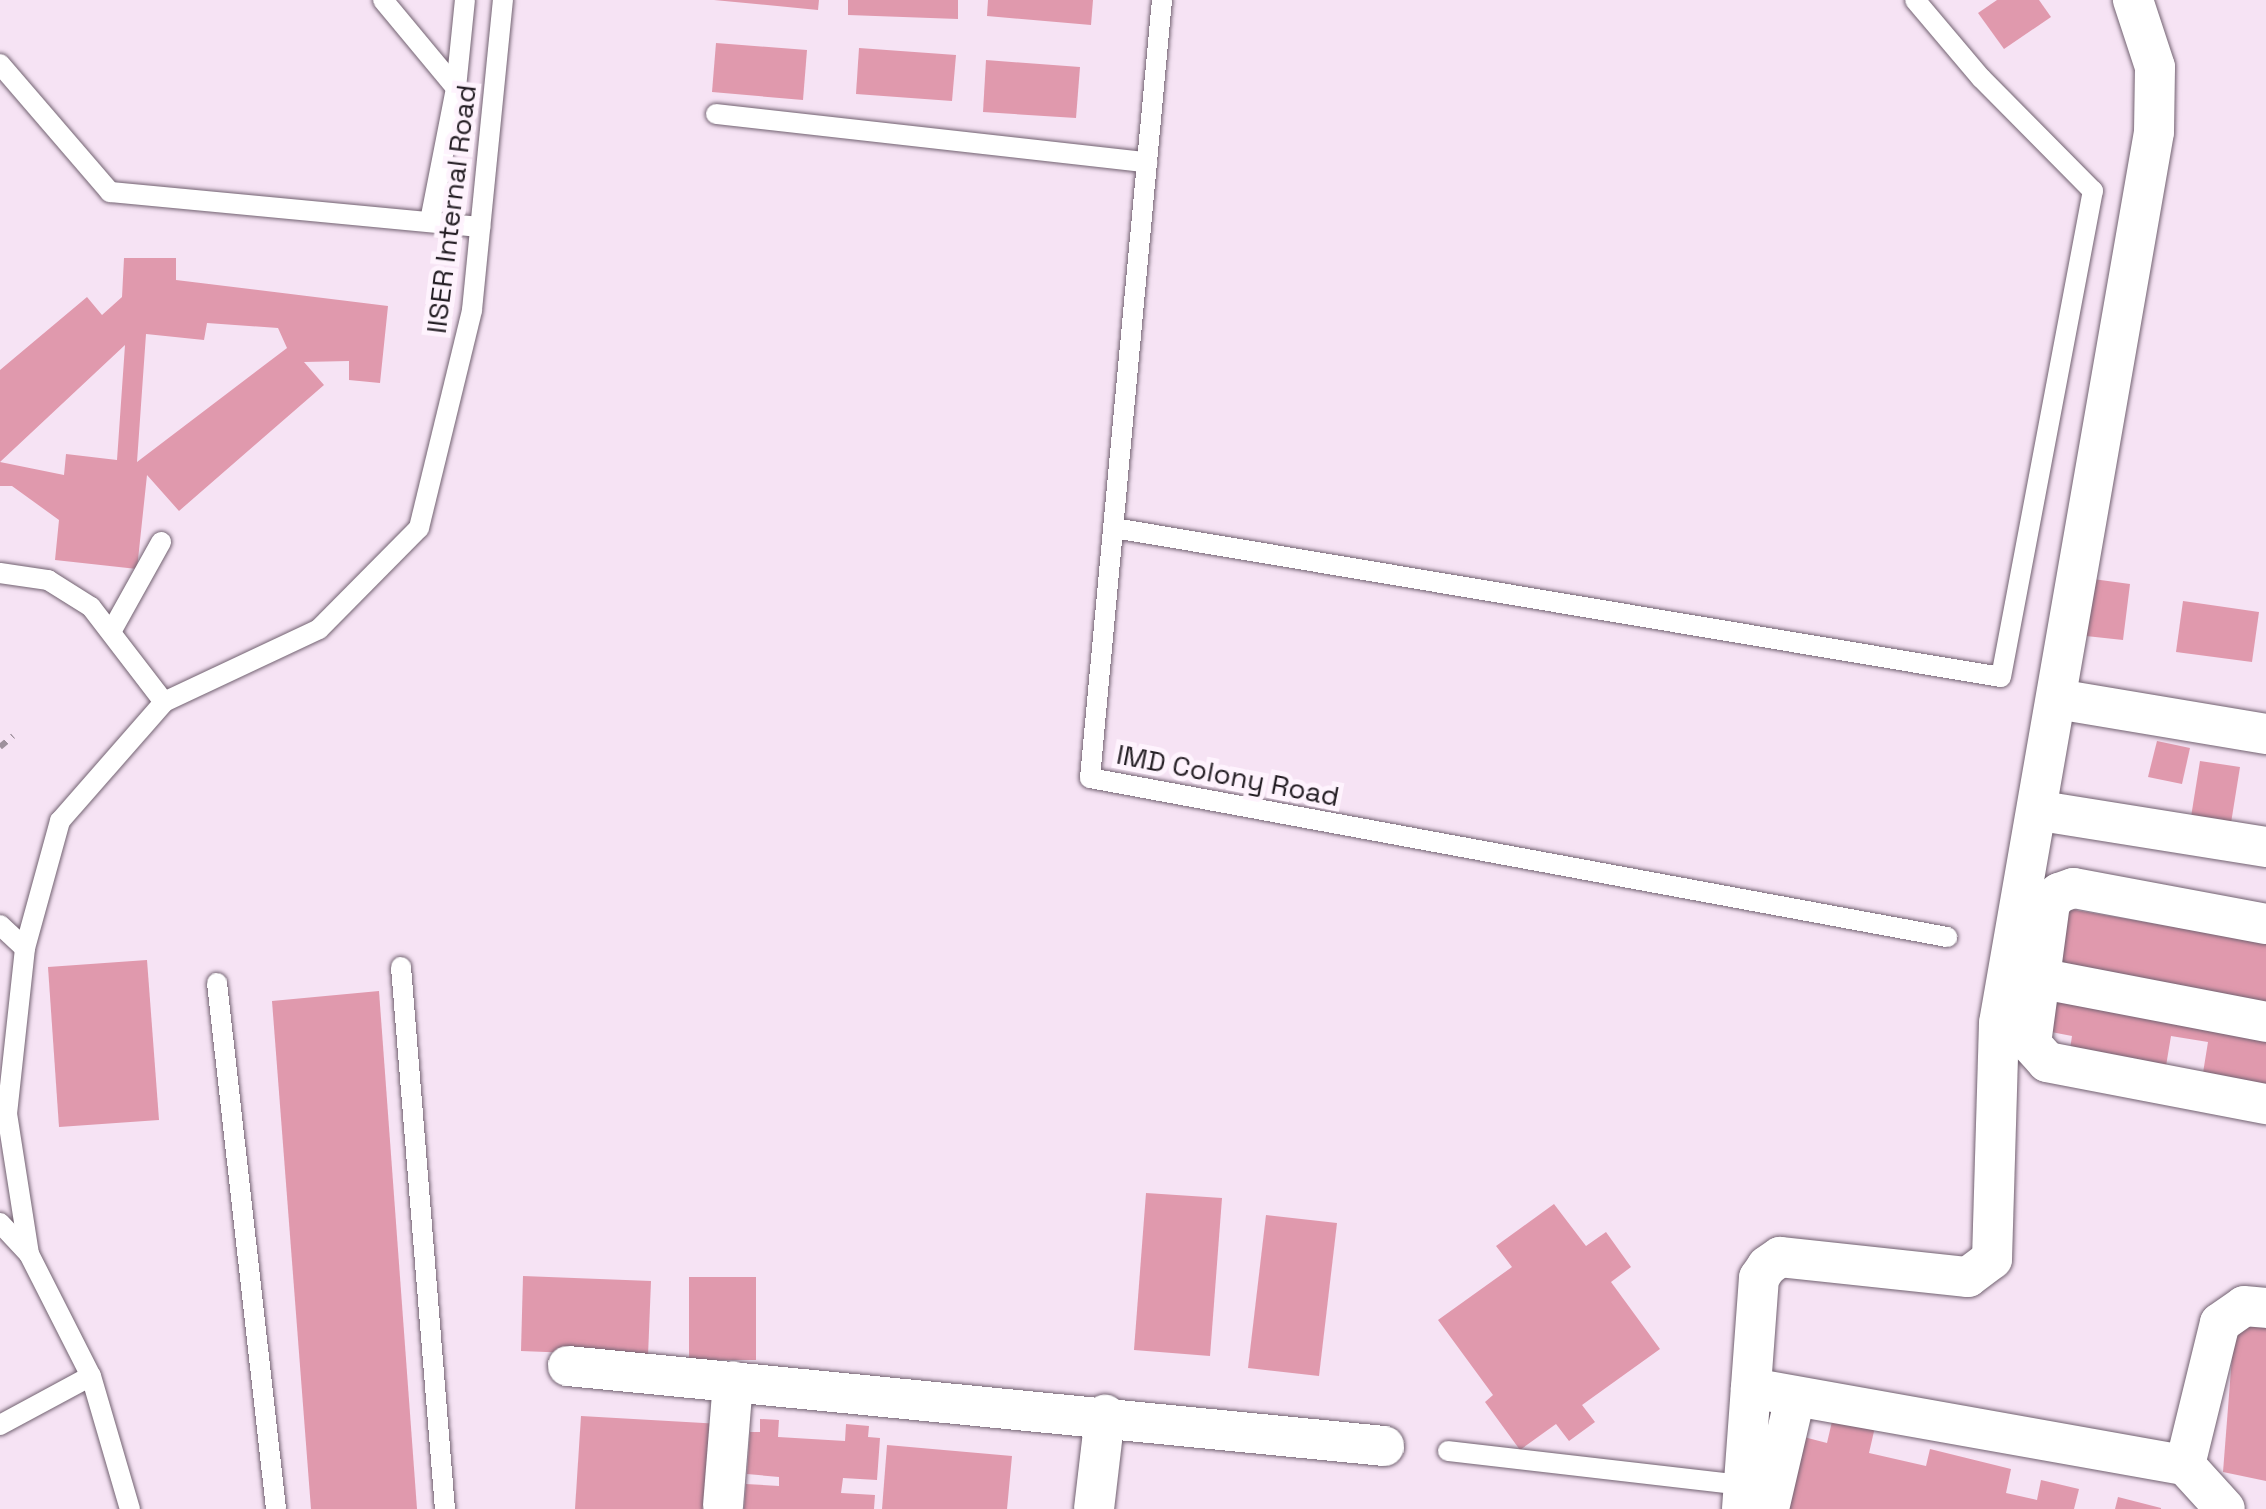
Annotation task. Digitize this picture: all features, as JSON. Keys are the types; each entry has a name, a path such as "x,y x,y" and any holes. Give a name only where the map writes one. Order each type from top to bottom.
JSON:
{"street":[{"path":"2133,0 2154,67 2154,132 2041,811 2024,976 2030,1044 2047,1062 2266,1104"},
{"path":"2057,699 2266,734"},
{"path":"2041,811 2266,847"},
{"path":"1751,1501 1751,1388 1759,1278 1772,1261 1968,1278 1988,1266 1999,1024 2024,976 2050,903 2073,888 2266,924"},
{"path":"2024,976 2266,1022"},
{"path":"2185,1464 2220,1323 2244,1306 2266,1308"},
{"path":"568,1366 1105,1415 1384,1446"},
{"path":"723,1506 733,1381"},
{"path":"1751,1388 2185,1464 2225,1509"},
{"path":"1751,1501 1795,1397"},
{"path":"1094,1509 1105,1415"}],"lane":[{"path":"383,0 456,88"},
{"path":"430,220 456,88 465,0"},
{"name":"IISER Internal Road","path":"28,1254 7,1114 25,948 60,821 164,702 319,629 419,528 472,310 503,0"},
{"name":"IMD Colony Road","path":"1162,0 1090,778 1947,937"},
{"path":"1114,528 2000,677 2093,190 1915,0"},
{"path":"0,64 110,192 480,227"},
{"path":"716,114 1147,162"},
{"path":"111,632 162,542"},
{"path":"0,572 48,580 91,607 164,702"},
{"path":"0,925 25,948"},
{"path":"401,967 445,1509"},
{"path":"217,982 276,1509"},
{"name":"IISER Internal Road","path":"0,1223 28,1254 91,1376 130,1509"},
{"path":"0,1425 91,1376"},
{"path":"1448,1451 1751,1501"}],"path":[{"path":"0,747 13,736"}],"building":[{"path":"714,0 819,0 818,10"},
{"path":"848,0 958,0 958,19 848,15"},
{"path":"988,0 1093,0 1091,25 987,16"},
{"path":"1997,0 2039,0 2051,17 2004,49 1978,13"},
{"path":"716,43 807,50 803,100 712,92"},
{"path":"859,48 956,55 952,101 856,94"},
{"path":"986,60 1080,67 1076,118 983,112"},
{"path":"124,258 176,258 176,280 388,306 380,383 349,380 349,361 304,362 324,385 179,511 147,475 137,569 55,560 59,520 12,486 0,486 0,462 0,370 87,297 102,315 122,297","holes":["207,323 278,328 287,348 137,462 146,334 204,340","125,345 117,460 66,454 64,475 0,462"]},
{"path":"2093,579 2130,584 2123,640 2086,636"},
{"path":"2183,601 2259,612 2252,662 2176,652"},
{"path":"2157,741 2190,748 2182,784 2148,777"},
{"path":"2200,761 2240,767 2231,823 2191,817"},
{"path":"2064,908 2266,943 2266,1002 2054,966"},
{"path":"147,960 159,1120 59,1127 48,967"},
{"path":"379,991 417,1509 311,1509 272,1001"},
{"path":"2053,993 2266,1030 2266,1090 2202,1079 2208,1042 2171,1036 2165,1072 2069,1056 2072,1036 2046,1031"},
{"path":"1146,1193 1222,1198 1210,1356 1134,1350"},
{"path":"1554,1204 1586,1246 1606,1232 1631,1267 1611,1282 1660,1349 1582,1405 1595,1422 1569,1441 1556,1424 1520,1450 1485,1402 1493,1395 1438,1320 1512,1267 1496,1246"},
{"path":"1266,1215 1337,1223 1319,1376 1248,1368"},
{"path":"523,1276 651,1281 648,1356 521,1351"},
{"path":"689,1277 756,1277 756,1360 689,1360"},
{"path":"2235,1318 2266,1326 2266,1481 2223,1472"},
{"path":"581,1416 721,1424 716,1509 575,1509"},
{"path":"1833,1417 1875,1427 1869,1453 1926,1466 1930,1449 2011,1469 2006,1493 2037,1500 2041,1480 2079,1489 2074,1509 1779,1509 1796,1435 1827,1443"},
{"path":"760,1419 779,1420 778,1437 845,1441 846,1424 869,1426 868,1437 880,1438 877,1480 843,1478 841,1493 875,1495 874,1509 744,1509 746,1484 779,1486 779,1477 747,1474 750,1432 760,1432"},
{"path":"887,1445 1012,1456 1007,1509 882,1509"},
{"path":"2118,1497 2161,1508 2161,1509 2115,1509"}]}
